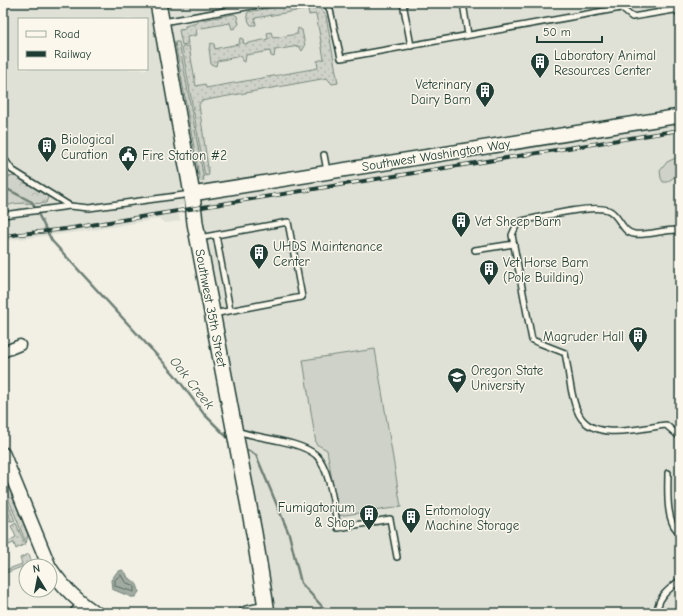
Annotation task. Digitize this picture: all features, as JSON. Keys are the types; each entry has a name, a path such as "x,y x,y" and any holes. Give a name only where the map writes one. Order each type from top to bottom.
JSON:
{"main road":[{"name":"Southwest 35th Street","path":"158,3 192,194 198,239 254,533 267,611"}],"street":[{"path":"679,3 680,9"},
{"name":"Southwest Washington Way","path":"192,194 680,116"},
{"path":"3,352 20,345"},
{"path":"3,454 45,558"},
{"path":"58,580 78,609 96,613"},
{"path":"246,613 267,611"}],"lane":[{"path":"162,22 270,3"},
{"path":"326,3 330,10 341,58 621,8 632,17 680,9"},
{"path":"403,3 411,46"},
{"path":"463,3 468,35"},
{"path":"324,155 327,172"},
{"path":"3,157 12,170 70,206"},
{"path":"3,215 70,206 89,208 192,194"},
{"path":"680,230 634,234 625,229 610,211 592,208 522,221 516,226 512,235 532,340 565,353 577,410 582,420 594,428 608,432 666,425 680,437"},
{"path":"198,239 288,222 302,297 212,314"},
{"path":"216,235 230,310"},
{"path":"475,250 514,244"},
{"path":"235,434 292,444 315,455 325,472 338,528 390,519 397,557"},
{"path":"668,473 670,514 675,528 680,532"},
{"path":"658,606 664,593 680,580"}],"shaded area":[{"name":"Oregon State University","path":"3,3 680,3 680,613 273,613 197,204 178,206 180,221 165,223 159,219 88,231 3,241"}],"green space":[{"path":"297,3 313,5 320,9 326,16 338,83 332,84 327,78 201,101 199,105 209,175 205,176 182,47 189,46 196,86 205,84 206,88 318,68 317,61 324,59 316,14 309,15 308,9 255,18 256,25 251,25 249,22 248,12"},
{"path":"234,14 237,16 239,24 235,28 232,29 230,23 196,29 197,35 187,37 188,44 182,45 179,30 185,29 185,26 197,23 197,21"},
{"path":"298,28 302,30 305,46 302,51 299,46 275,50 274,57 271,56 270,51 246,55 245,62 242,61 241,56 217,61 216,66 211,64 209,48 211,43 214,44 215,49 239,44 240,38 243,39 244,44 268,39 267,33 271,32 273,38 297,34"},
{"path":"175,42 179,42 204,180 200,181"},
{"path":"680,156 680,173 667,182 663,182 660,171 667,162"},
{"path":"20,176 34,181 43,189 48,197 46,203 18,203 3,208 3,177"},
{"path":"375,349 401,507 338,516 327,450 316,444 303,360"},
{"path":"3,473 28,535 26,543 3,485"},
{"path":"3,490 15,521 8,521 11,520 3,503"},
{"path":"16,523 25,544 16,549 14,543 3,547 3,544 16,537 11,526"},
{"path":"29,554 30,558 20,558"},
{"path":"18,565 18,568 3,574 3,571"}],"water":[{"path":"122,570 138,587 139,592 135,597 131,597 112,589 111,580 117,572"}],"waterway":[{"name":"Oak Creek","path":"3,187 32,202 52,241 174,374 204,414 231,441"},
{"name":"Oak Creek","path":"244,448 256,455 289,534 301,583 328,613"}],"railway":[{"path":"3,236 66,229 680,130"}],"place":[{"name":"Laboratory Animal Resources Center","path":"540,79"},
{"name":"Veterinary Dairy Barn","path":"485,108"},
{"name":"Biological Curation","path":"47,163"},
{"name":"Fire Station #2","path":"128,172"},
{"name":"Vet Sheep Barn","path":"461,238"},
{"name":"UHDS Maintenance Center","path":"259,270"},
{"name":"Vet Horse Barn (Pole Building)","path":"489,286"},
{"name":"Magruder Hall","path":"638,353"},
{"name":"Oregon State University","path":"457,394"},
{"name":"Fumigatorium & Shop","path":"369,531"},
{"name":"Entomology Machine Storage","path":"411,534"}]}
